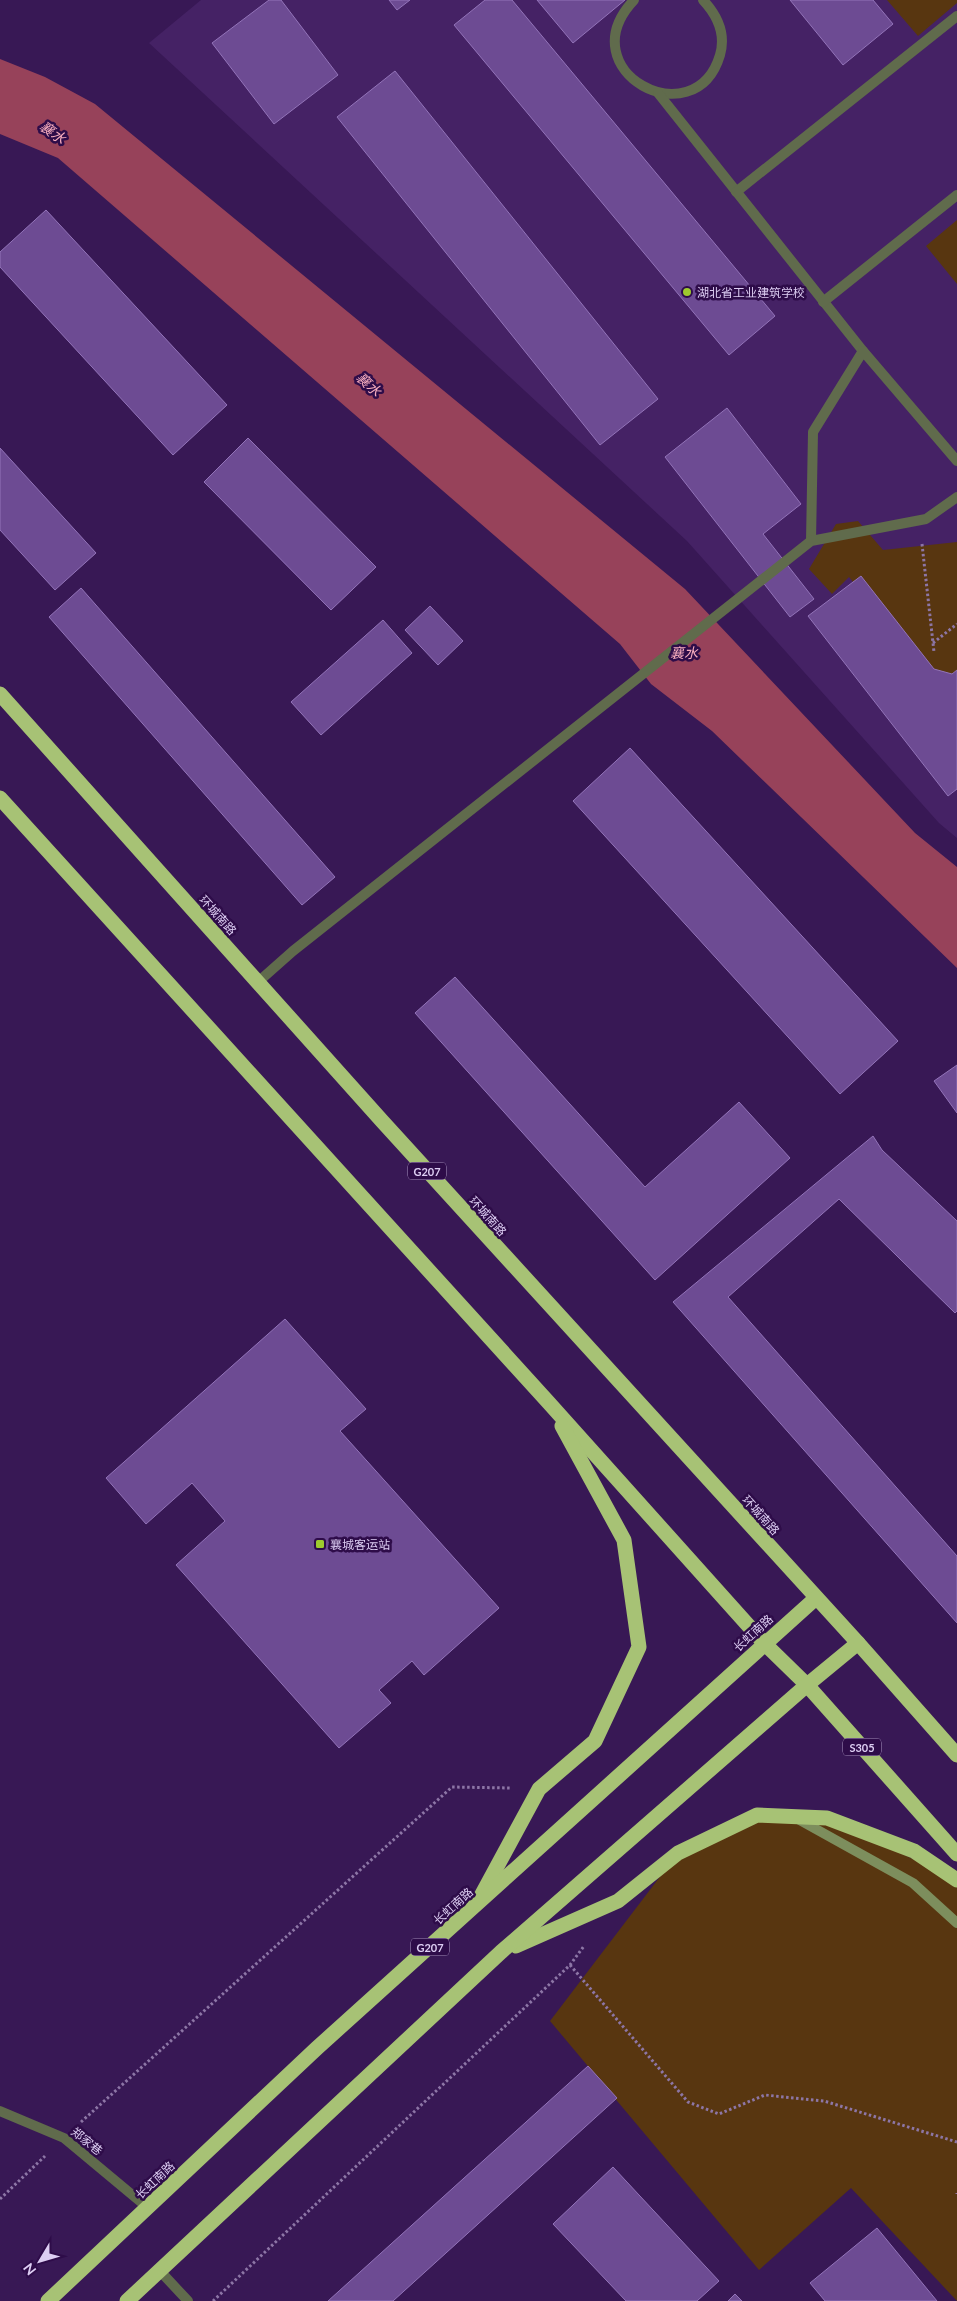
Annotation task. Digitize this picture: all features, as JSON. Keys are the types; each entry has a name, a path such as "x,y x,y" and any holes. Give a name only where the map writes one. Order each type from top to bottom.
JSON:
{"highway":[{"name":"环城南路","path":"0,694 258,982 858,1643 957,1755"},
{"path":"0,798 550,1403 764,1643"},
{"path":"476,1905 539,1789 595,1741 639,1647 624,1540 550,1403"},
{"name":"长虹南路","path":"48,2301 318,2048 816,1598"},
{"name":"S305","path":"764,1643 807,1685 957,1854"},
{"path":"127,2301 501,1952 807,1685 858,1643"},
{"path":"501,1952 618,1900 678,1853 757,1815 827,1818 914,1851 957,1880"}],"street":[{"path":"634,0 625,9 617,25 615,43 619,60 628,75 641,87 658,93 675,94 692,89 707,79 717,64 722,48 721,30 715,13 703,0"},
{"path":"736,192 957,16"},
{"path":"658,93 823,302 957,462"},
{"path":"823,302 957,195"},
{"path":"811,541 813,432 863,351"},
{"path":"258,982 301,944 811,541 926,519 957,497"},
{"path":"793,1816 913,1883 957,1923"},
{"name":"郑家巷","path":"0,2111 64,2138 148,2208"},
{"path":"160,2271 188,2301"}],"path":[{"path":"919,520 934,652"},
{"path":"933,643 957,624"},
{"path":"0,2199 64,2138 452,1787 539,1789"},
{"path":"212,2301 570,1965 586,1944"},
{"path":"570,1965 688,2102 719,2114 765,2096 824,2101 957,2142"}],"shaded area":[{"name":"湖北省工业建筑学校","path":"201,0 957,0 957,838 939,823 687,541 149,43"},
{"path":"887,0 957,0 957,3 918,36"},
{"path":"957,220 957,284 926,246"},
{"path":"858,521 883,550 957,542 957,683 928,678 849,577 832,594 809,569 836,524"},
{"path":"757,1815 827,1818 957,1880 957,2301 851,2188 759,2270 550,2021 678,1853"}],"water":[{"name":"襄水","path":"0,59 45,77 95,104 685,589 915,833 957,867 957,968 712,731 651,684 620,644 58,158 0,134"}],"building":[{"path":"269,0 281,0 338,75 274,124 212,43"},
{"path":"389,0 410,0 397,10"},
{"path":"485,0 512,0 775,316 729,355 454,25"},
{"path":"537,0 625,0 573,43"},
{"path":"790,0 873,0 893,24 843,65"},
{"path":"395,71 658,399 600,445 337,117"},
{"path":"46,210 227,405 173,455 0,267 0,252"},
{"path":"727,408 801,504 763,534 814,599 790,617 665,457"},
{"path":"248,438 376,567 331,610 204,482"},
{"path":"0,448 96,553 55,590 0,530"},
{"path":"861,576 934,669 952,674 957,670 957,789 948,796 808,616"},
{"path":"81,588 335,877 302,905 49,617"},
{"path":"430,606 463,641 438,665 405,630"},
{"path":"383,620 412,653 321,735 291,702"},
{"path":"630,748 898,1041 840,1094 573,801"},
{"path":"455,977 645,1187 739,1102 790,1158 655,1280 415,1013"},
{"path":"957,1065 957,1113 934,1081"},
{"path":"873,1136 882,1150 957,1221 957,1311 955,1313 839,1199 728,1297 957,1556 957,1623 673,1302"},
{"name":"襄城客运站","path":"285,1319 366,1409 340,1431 499,1608 424,1675 412,1661 379,1690 391,1703 339,1748 176,1565 225,1521 192,1483 146,1524 106,1478"},
{"path":"588,2066 617,2098 393,2301 328,2301"},
{"path":"613,2167 719,2281 697,2301 626,2301 553,2224"},
{"path":"877,2228 937,2301 825,2301 810,2283"},
{"path":"735,2294 742,2301 728,2301"}],"place":[{"name":"湖北省工业建筑学校","path":"687,292"},
{"name":"襄城客运站","path":"320,1544"}]}
